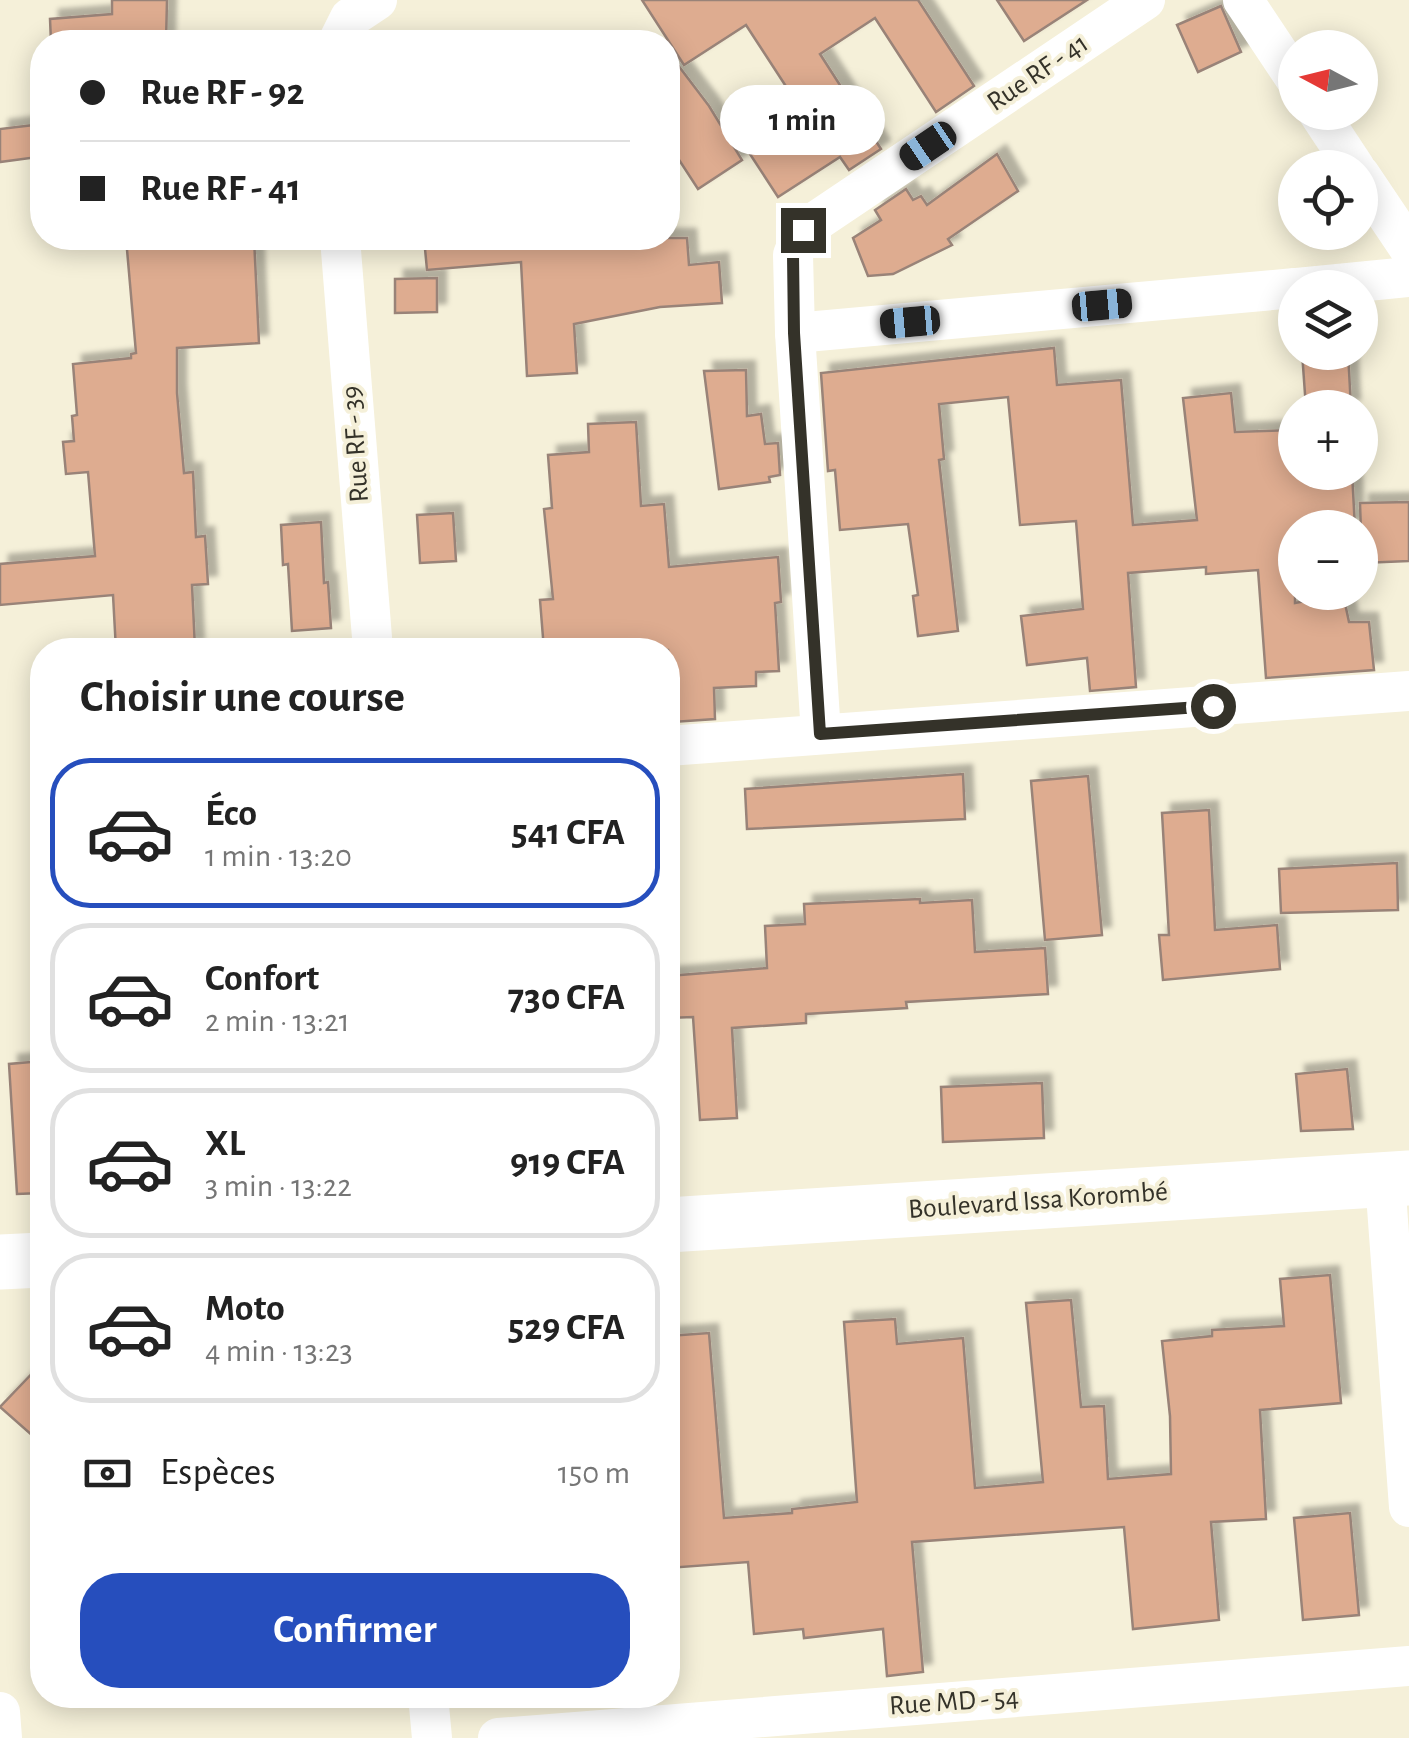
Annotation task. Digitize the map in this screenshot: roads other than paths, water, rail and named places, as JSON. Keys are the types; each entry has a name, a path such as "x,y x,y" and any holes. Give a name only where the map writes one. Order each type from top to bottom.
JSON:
{"street":[{"path":"344,30 350,18 377,0"},
{"name":"Rue RF - 41","path":"820,734 794,333 793,255 803,230 1146,0"},
{"path":"1243,0 1278,52"},
{"path":"1378,202 1409,248"},
{"name":"Rue RF - 39","path":"341,250 372,638"},
{"path":"1378,281 1409,278"},
{"path":"794,333 1278,290"},
{"path":"680,745 1409,691"},
{"path":"1397,1179 1409,1507"},
{"name":"Boulevard Issa Korombé","path":"680,1224 1397,1179"},
{"path":"0,1262 30,1261"},
{"name":"Rue MD - 54","path":"498,1738 1409,1666"},
{"path":"429,1708 432,1738"},
{"path":"0,1712 2,1738"}]}
